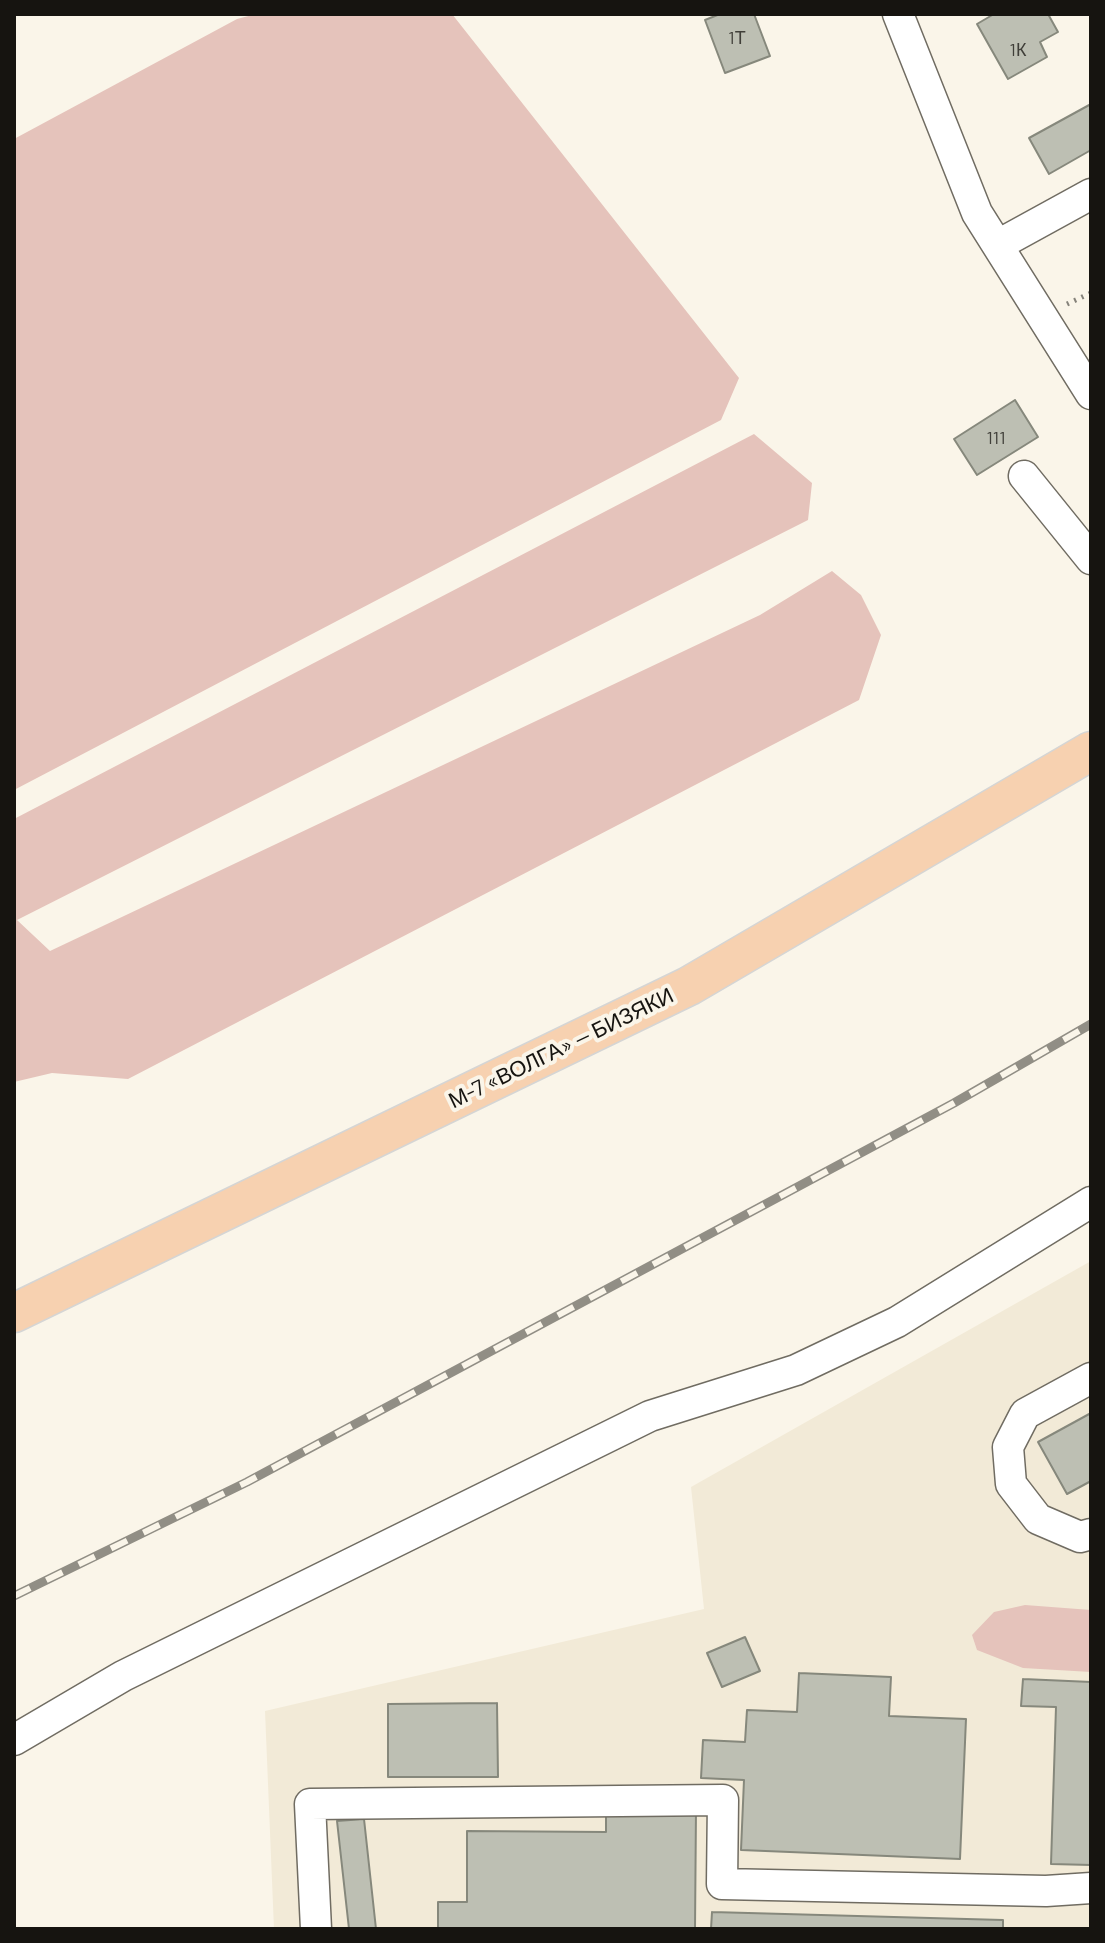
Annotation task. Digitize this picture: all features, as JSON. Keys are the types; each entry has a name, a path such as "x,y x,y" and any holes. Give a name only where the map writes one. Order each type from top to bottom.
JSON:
{"main road":[{"name":"М-7 «ВОЛГА» — БИЗЯКИ","path":"14,1313 689,986 1091,751"}],"street":[{"path":"898,14 977,213 1091,394"},
{"path":"998,245 1091,194"},
{"path":"1024,476 1091,559"},
{"path":"14,1740 123,1676 650,1416 796,1370 897,1322 1091,1202"},
{"path":"1091,1378 1025,1414 1008,1447 1011,1484 1038,1519 1080,1537 1091,1534"},
{"path":"316,1929 310,1804 723,1800 722,1884 1091,1888"}],"shaded area":[{"path":"256,14 452,14 739,378 721,420 14,790 14,139 237,19"},
{"path":"754,434 812,483 808,520 17,920 50,951 760,615 832,571 861,595 881,635 859,700 128,1079 52,1073 14,1082 14,819"},
{"path":"1091,1261 1091,1929 274,1929 265,1711 704,1609 691,1487"},
{"path":"1025,1605 1091,1610 1091,1672 1023,1668 977,1650 972,1635 994,1612"}],"building":[{"path":"720,14 754,14 770,56 725,73 705,20"},
{"path":"994,14 1048,14 1058,32 1040,42 1047,57 1008,79 977,24"},
{"path":"1091,104 1091,150 1049,174 1029,138"},
{"path":"1015,400 1038,437 977,475 954,439"},
{"path":"1091,1413 1091,1481 1067,1494 1038,1442"},
{"path":"745,1637 760,1671 722,1687 707,1653"},
{"path":"799,1673 891,1677 889,1716 966,1719 960,1859 741,1850 744,1780 701,1778 703,1740 745,1742 747,1710 797,1712"},
{"path":"1023,1679 1091,1682 1091,1865 1051,1864 1056,1707 1021,1706"},
{"path":"497,1703 498,1777 388,1777 388,1704"},
{"path":"606,1809 696,1809 695,1929 438,1929 438,1902 467,1902 467,1831 606,1832"},
{"path":"364,1819 376,1929 349,1929 337,1821"},
{"path":"712,1912 1003,1920 1003,1929 711,1929"}],"railway":[{"path":"14,1596 247,1482 954,1103 1091,1024"}]}
